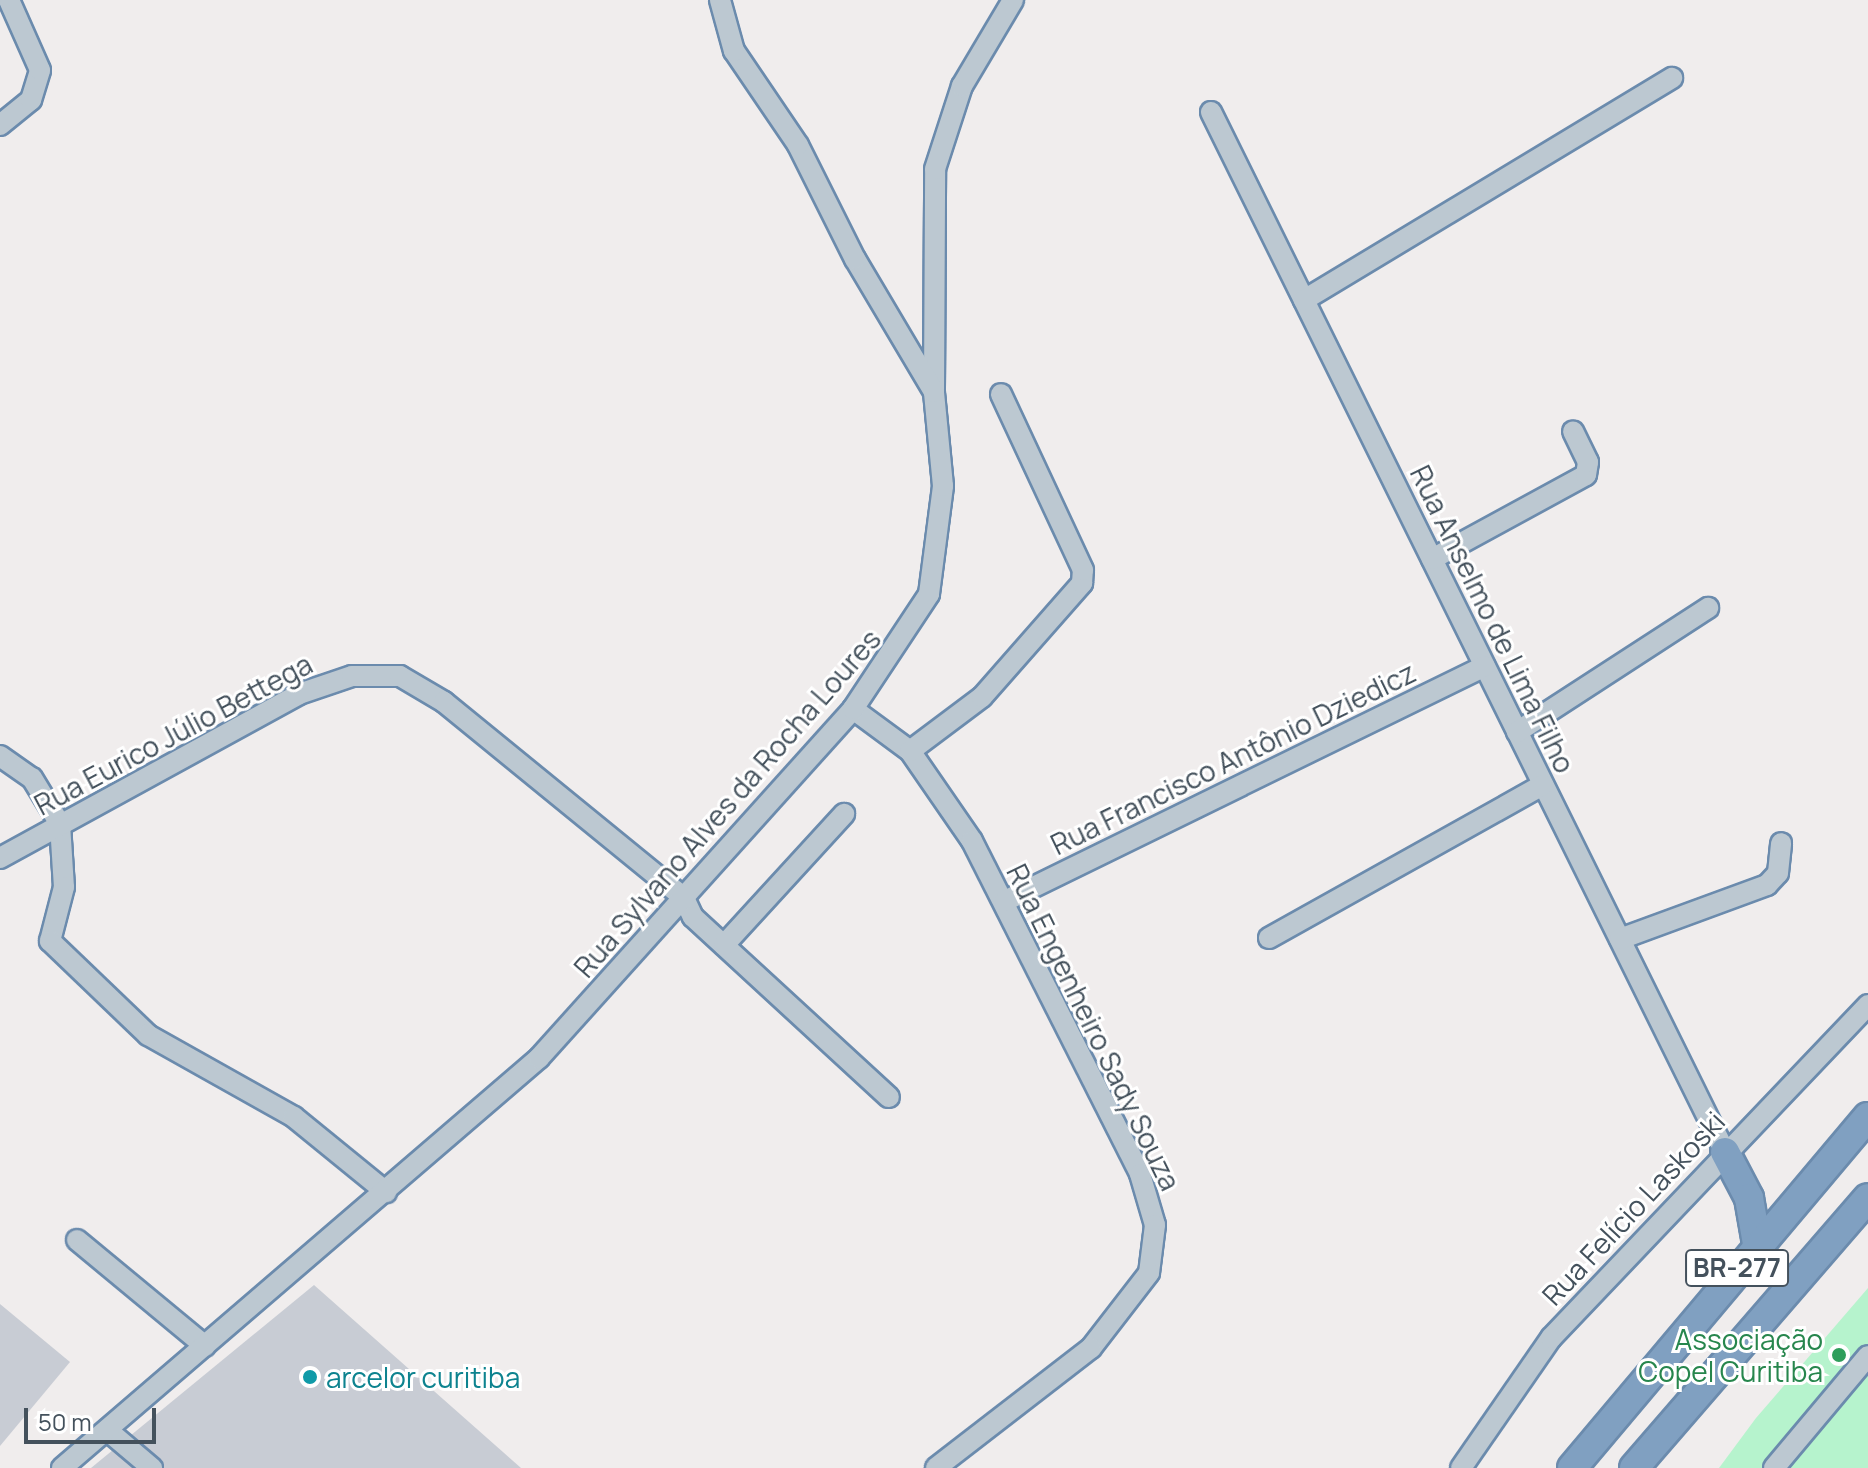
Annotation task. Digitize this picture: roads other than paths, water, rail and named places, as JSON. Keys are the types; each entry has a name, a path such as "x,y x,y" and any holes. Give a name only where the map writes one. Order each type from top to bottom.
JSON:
{"highway":[{"name":"BR-277","path":"1570,1468 1757,1244 1868,1117"},
{"path":"1725,1152 1749,1198 1757,1244"},
{"name":"BR-277","path":"1634,1468 1868,1198"}],"street":[{"path":"0,125 31,100 40,70 9,0"},
{"name":"Rua Sylvano Alves da Rocha Loures","path":"62,1468 539,1058 853,709 917,618 938,562 943,486 934,392 798,145 734,51 720,0"},
{"path":"934,392 935,169 962,86 1013,0"},
{"path":"1304,300 1672,78"},
{"name":"Rua Anselmo de Lima Filho","path":"1211,112 1725,1152"},
{"path":"910,751 982,697 1082,583 1083,570 1001,394"},
{"path":"1432,559 1586,475 1588,462 1573,431"},
{"path":"1517,732 1708,608"},
{"name":"Rua Francisco Antônio Dziedicz","path":"1005,901 1485,666"},
{"name":"Rua Eurico Júlio Bettega","path":"0,858 299,694 352,676 400,676 444,702 684,898 693,917 889,1097"},
{"name":"Rua Engenheiro Sady Souza","path":"853,709 910,751 1005,901 1140,1174 1155,1249 1138,1291 1091,1348 936,1468"},
{"path":"0,756 32,778 60,824 64,887 50,941 148,1035 294,1117 386,1192"},
{"path":"1269,938 1543,785"},
{"path":"724,945 844,814"},
{"path":"1620,939 1767,885 1778,873 1781,843"},
{"name":"Rua Felício Laskoski","path":"1461,1468 1551,1338 1868,1005"},
{"path":"77,1240 205,1346"},
{"path":"1774,1468 1868,1356"},
{"path":"107,1430 152,1468"}],"place":[{"name":"Associação Copel Curitiba","path":"1839,1355"},
{"name":"arcelor curitiba","path":"310,1377"}]}
